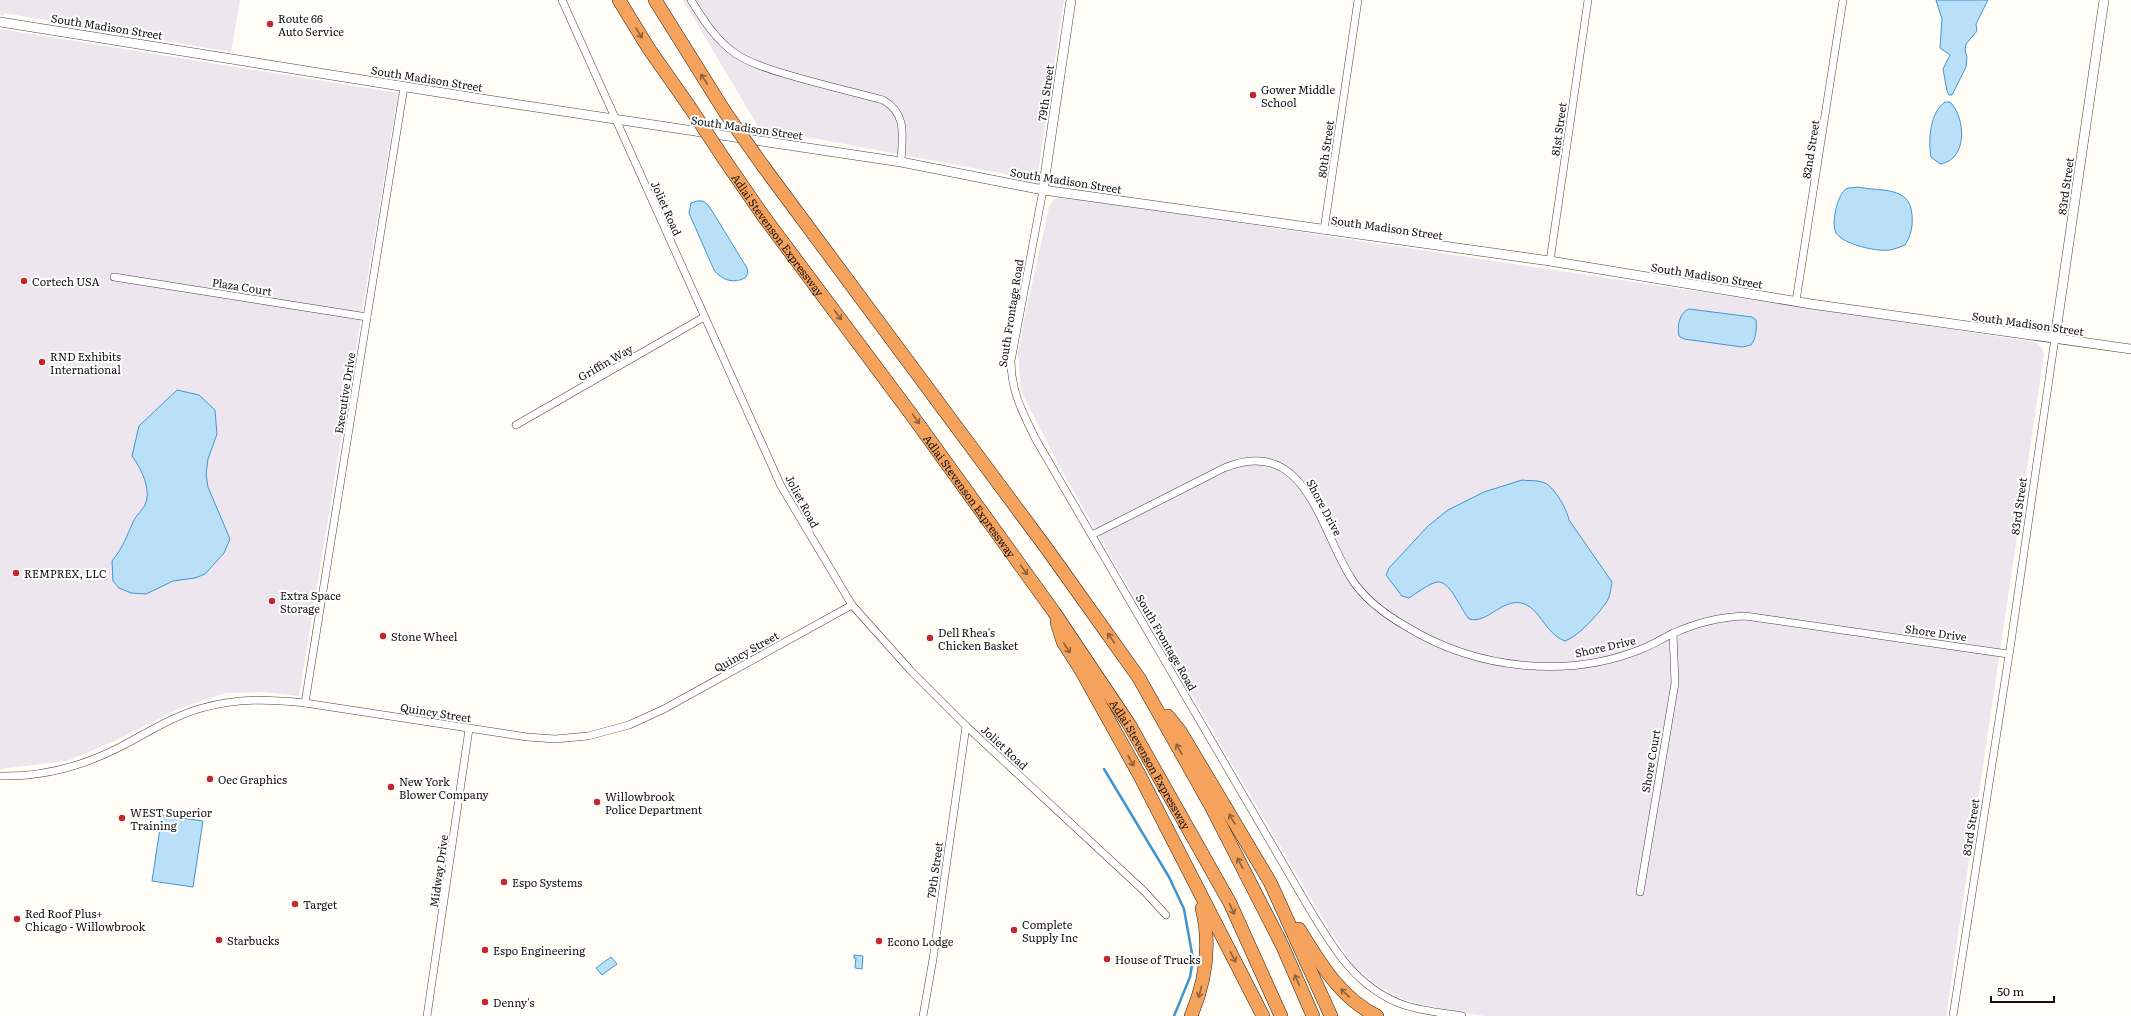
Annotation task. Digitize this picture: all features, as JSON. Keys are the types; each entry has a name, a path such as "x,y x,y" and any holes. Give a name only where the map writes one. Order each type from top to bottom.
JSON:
{"highway":[{"name":"Adlai Stevenson Expressway","path":"619,0 649,49 764,217 912,414 1054,612 1129,724 1230,903 1281,1016"},
{"path":"655,0 725,112 763,166 1047,548 1139,678 1180,731 1270,882 1329,976 1344,993 1364,1010 1376,1016"},
{"path":"1054,612 1063,642 1081,670 1140,776 1263,1016"},
{"path":"1139,678 1211,806 1282,945 1313,1016"},
{"path":"1270,882 1331,1016"},
{"path":"1191,1016 1203,980 1206,956 1207,928 1196,885"}],"street":[{"name":"Joliet Road","path":"562,0 614,119 781,486 852,605 911,671 966,726 1144,891 1166,915"},
{"path":"691,0 710,28 722,42 736,54 752,63 808,81 883,100 892,105 902,123 901,162"},
{"name":"79th Street","path":"1043,190 1071,0"},
{"name":"80th Street","path":"1324,230 1358,0"},
{"name":"81st Street","path":"1550,261 1588,0"},
{"name":"82nd Street","path":"1796,301 1843,0"},
{"name":"83rd Street","path":"1953,1016 2055,338 2104,0"},
{"name":"South Madison Street","path":"0,22 404,87 901,162 1043,190 1550,261 1796,301 2131,349"},
{"name":"Executive Drive","path":"305,703 404,87"},
{"name":"South Frontage Road","path":"1043,190 1021,301 1011,361 1011,378 1015,396 1035,438 1310,910 1348,968 1366,984 1405,1005 1462,1016"},
{"name":"Plaza Court","path":"114,277 367,317"},
{"name":"Griffin Way","path":"516,425 704,317"},
{"name":"Shore Drive","path":"1092,535 1224,468 1243,461 1266,460 1285,468 1303,485 1351,579 1381,610 1404,626 1437,643 1493,661 1551,666 1586,663 1621,656 1644,648 1673,633 1718,619 1758,617 2008,654"},
{"name":"Quincy Street","path":"0,776 43,773 85,762 186,713 222,703 267,699 305,703 527,737 555,739 588,736 619,729 664,709 852,605"},
{"name":"Shore Court","path":"1640,892 1675,683 1673,633"},
{"name":"79th Street","path":"923,1016 933,959 966,726"},
{"name":"Midway Drive","path":"428,1016 469,729"}],"shaded area":[{"path":"0,0 240,0 231,52 4,13 3,16 0,15"},
{"path":"683,0 1064,0 1037,180 759,128"},
{"path":"0,29 398,93 299,696 264,692 226,693 178,709 119,739 67,761 0,769"},
{"path":"1059,196 2036,342 2042,348 2044,354 1946,1016 1485,1016 1449,1011 1405,1000 1380,987 1354,966 1329,929 1114,562 1062,471 1021,391 1018,352 1025,316 1049,207 1053,200"}],"water":[{"path":"1936,0 1988,0 1976,24 1977,31 1966,44 1966,67 1952,95 1949,95 1947,91 1943,69 1950,55 1940,48 1942,19"},
{"path":"1945,102 1950,102 1955,109 1959,118 1962,138 1956,155 1949,161 1940,164 1931,157 1930,135 1936,112"},
{"path":"1858,187 1884,190 1900,194 1906,199 1910,205 1912,223 1911,231 1905,245 1896,249 1877,250 1852,244 1845,241 1836,233 1834,223 1840,197 1846,189"},
{"path":"703,201 709,206 747,268 748,273 745,278 736,281 724,279 714,270 689,213 691,203"},
{"path":"1689,309 1752,317 1756,320 1756,333 1753,343 1742,347 1684,339 1679,336 1678,328 1681,317"},
{"path":"177,390 199,395 215,410 217,434 208,459 206,474 208,487 230,539 224,553 205,574 195,578 173,581 146,594 131,593 119,588 113,581 112,561 122,546 134,520 145,505 147,499 146,486 142,473 132,456 139,426"},
{"path":"1522,480 1542,482 1551,487 1568,515 1569,520 1612,582 1606,603 1587,625 1576,635 1565,641 1552,633 1528,605 1521,603 1507,605 1476,620 1469,619 1451,590 1442,583 1437,582 1409,598 1402,596 1386,575 1389,568 1428,526 1448,510 1484,492"},
{"path":"162,815 203,821 193,887 152,881"},
{"path":"854,955 863,956 862,969 855,968 856,958 854,958"},
{"path":"611,957 617,964 602,975 596,968"}],"waterway":[{"path":"1104,769 1169,877 1184,909 1193,959 1190,977 1174,1016"}],"place":[{"name":"Route 66 Auto Service","path":"270,24"},
{"name":"Gower Middle School","path":"1253,95"},
{"name":"Cortech USA","path":"24,281"},
{"name":"RND Exhibits International","path":"42,362"},
{"name":"REMPREX, LLC","path":"16,573"},
{"name":"Extra Space Storage","path":"272,601"},
{"name":"Stone Wheel","path":"383,636"},
{"name":"Dell Rhea's Chicken Basket","path":"930,638"},
{"name":"Oec Graphics","path":"210,779"},
{"name":"New York Blower Company","path":"391,787"},
{"name":"Willowbrook Police Department","path":"597,802"},
{"name":"WEST Superior Training","path":"122,818"},
{"name":"Espo Systems","path":"504,882"},
{"name":"Target","path":"295,904"},
{"name":"Red Roof Plus+ Chicago - Willowbrook","path":"17,919"},
{"name":"Complete Supply Inc","path":"1014,930"},
{"name":"Starbucks","path":"219,940"},
{"name":"Econo Lodge","path":"879,941"},
{"name":"Espo Engineering","path":"485,950"},
{"name":"House of Trucks","path":"1107,959"},
{"name":"Denny's","path":"485,1002"}]}
